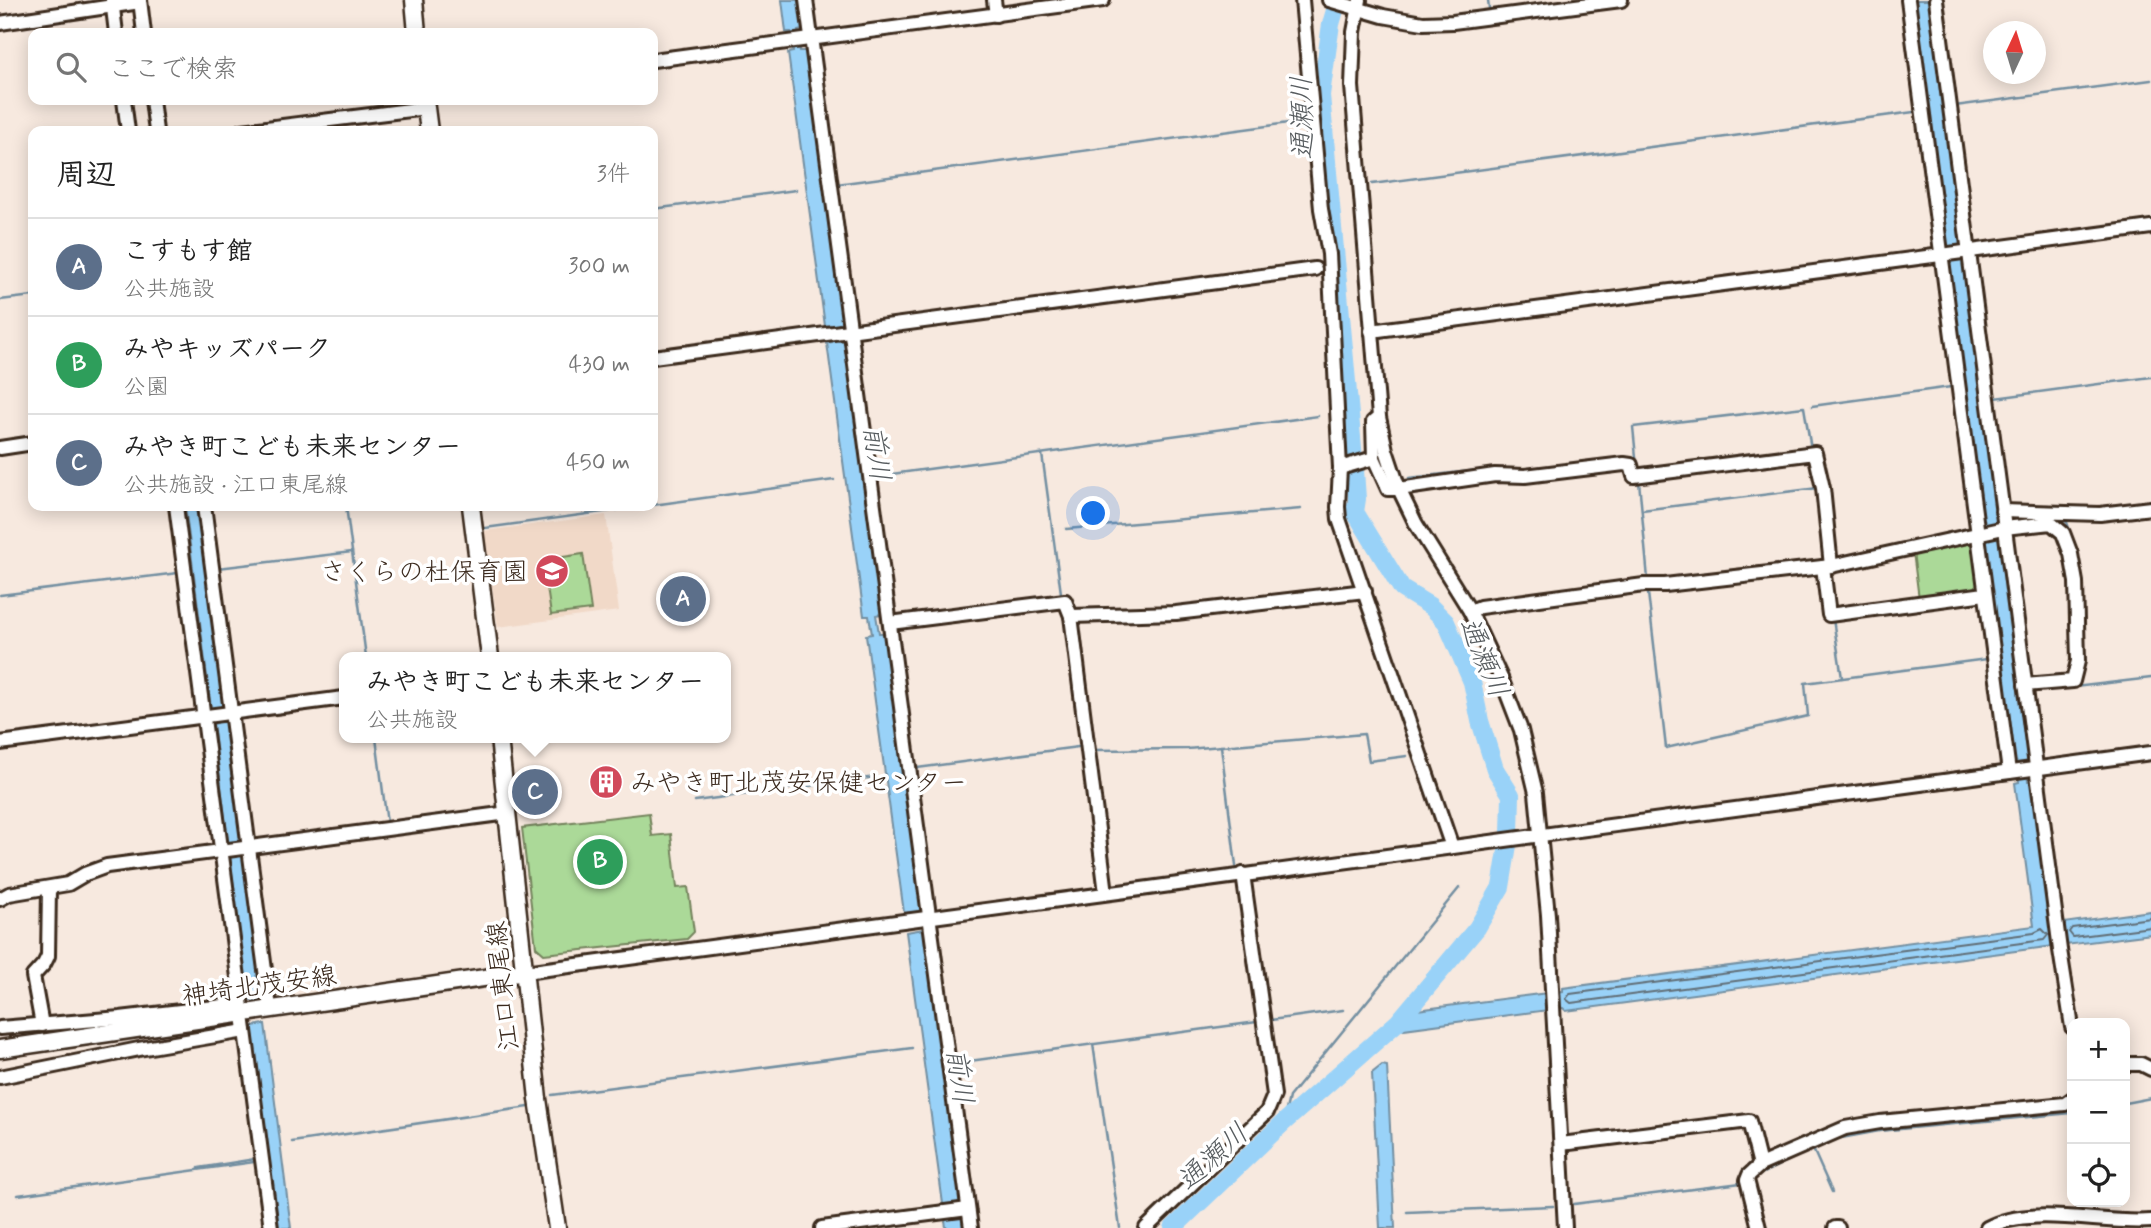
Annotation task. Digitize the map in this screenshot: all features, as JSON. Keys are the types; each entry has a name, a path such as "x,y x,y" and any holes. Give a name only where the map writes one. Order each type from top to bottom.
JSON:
{"main road":[{"path":"414,0 417,28"},
{"path":"426,105 428,126"},
{"path":"472,511 489,652"},
{"name":"江口東尾線","path":"500,743 538,1099 557,1228"},
{"name":"神埼北茂安線","path":"0,1049 242,1008 270,1008 525,972"}],"street":[{"path":"806,0 800,41 840,332 890,623 930,919 958,1210 971,1228"},
{"path":"994,0 996,15"},
{"path":"658,59 1103,0"},
{"path":"1302,0 1321,209 1329,254 1343,466 1339,519 1452,847"},
{"path":"1329,0 1356,5 1396,18 1433,23 1615,0"},
{"path":"1908,0 2003,511 1990,531 1986,594 2010,772"},
{"path":"1936,0 1955,253 1990,531 2025,685 2034,769 2071,1018"},
{"path":"0,23 126,3"},
{"path":"118,28 126,3"},
{"path":"126,3 141,28"},
{"path":"1356,5 1352,86 1379,417 1399,489 1416,524 1470,611 1501,678 1521,730 1536,793 1542,834 1565,1228"},
{"path":"125,105 127,126"},
{"path":"153,105 155,126"},
{"path":"276,126 419,105"},
{"path":"1371,331 2151,227"},
{"path":"658,357 1315,269"},
{"path":"1379,417 1373,422 1373,458 1388,489 1495,475 1525,476 1624,464 1631,466 1634,476 1815,453 1823,488 1829,615 1986,594"},
{"path":"0,448 28,444"},
{"path":"1343,466 1373,458"},
{"path":"2003,511 2100,514 2151,508"},
{"path":"177,511 218,714 235,848 270,1008"},
{"path":"204,511 218,714 235,848 242,1008 271,1228"},
{"path":"1470,611 1480,607 1644,585 1665,586 1827,566 1990,531 2051,523 2063,533 2071,554 2076,582 2078,661 2073,681 2025,685"},
{"path":"1071,616 1176,613 1364,591"},
{"path":"890,623 1065,601 1071,616 1105,893"},
{"path":"0,743 339,699"},
{"path":"525,972 2151,753"},
{"path":"0,899 9,894 68,884 107,866 508,813"},
{"path":"1146,1228 1266,1112 1274,1095 1243,874"},
{"path":"42,1025 33,976 48,956 49,889"},
{"path":"0,1028 242,1008"},
{"path":"0,1077 245,1031"},
{"path":"2130,1064 2141,1064 2151,1069"},
{"path":"1759,1228 1747,1180 1749,1175 1760,1166 1845,1128 2067,1102"},
{"path":"1560,1144 1749,1121 1760,1166"},
{"path":"822,1228 958,1210"},
{"path":"1987,1228 2013,1218 2089,1217 2133,1223 2151,1222"}],"shaded area":[{"name":"さくらの杜保育園","path":"606,515 619,611 498,627 484,531"}],"green space":[{"path":"1975,541 1982,591 1919,599 1913,552"},
{"path":"583,554 591,610 551,615 543,560"},
{"path":"649,813 652,836 671,834 677,888 688,887 694,932 687,939 544,954 536,947 522,828"}],"water":[{"path":"782,0 799,0 802,30 798,31 800,51 806,51 842,323 837,325 839,341 845,341 881,614 876,615 879,633 884,633 922,911 904,913 866,635 872,634 869,616 864,616 827,343 832,342 830,325 825,326 788,53 793,52 791,32 786,32"},
{"path":"1913,0 1930,0 1961,246 1956,247 1958,259 1963,258 2029,763 2026,764 2028,781 2032,781 2063,928 2063,923 2151,911 2151,934 2066,945 2065,939 2054,946 1566,1011 1563,1008 1396,1030 1417,1010 1563,991 1563,988 2034,926 2015,783 2019,782 2017,765 2013,765 1947,260 1951,248 1945,248"},
{"path":"186,511 199,511 224,706 220,707 222,722 226,722 241,840 237,841 239,856 243,856 261,997 258,1001 248,999 230,857 234,857 232,842 228,842 213,724 217,723 215,708 211,708"},
{"path":"924,929 960,1202 956,1203 957,1217 963,1217 964,1228 946,1228 945,1219 950,1218 948,1204 943,1204 906,932"},
{"path":"265,1024 291,1228 278,1228 252,1026"},
{"path":"1382,1065 1387,1066 1395,1228 1380,1228 1372,1073"}],"waterway":[{"name":"通瀬川","path":"1173,1228 1283,1123 1398,1022 1477,928 1501,887 1510,833 1511,795 1495,769 1480,721 1472,682 1446,622 1430,606 1402,589 1355,512 1355,470 1321,95 1331,24 1338,0"},
{"path":"1488,0 1489,8"},
{"path":"1955,106 2151,80"},
{"path":"1372,184 1914,112"},
{"path":"837,184 1296,122"},
{"path":"658,208 796,190"},
{"path":"0,300 28,297"},
{"path":"1995,398 2151,377"},
{"path":"1812,406 1951,387"},
{"path":"1637,467 1633,427 1804,407 1811,449"},
{"name":"前川","path":"877,476 1318,416"},
{"path":"1042,454 1061,593"},
{"path":"1409,478 1496,468 1528,469 1627,457"},
{"path":"658,504 834,480"},
{"path":"1639,481 1648,579"},
{"path":"1642,510 1818,488"},
{"path":"1066,529 1301,509"},
{"path":"347,511 365,652"},
{"path":"485,528 609,511"},
{"path":"2010,518 2038,518"},
{"path":"2055,518 2067,522 2075,548"},
{"path":"218,568 352,552"},
{"path":"0,595 178,573"},
{"path":"1648,593 1666,748 1808,716 1805,683 1987,659"},
{"path":"1064,613 1066,627"},
{"path":"1833,619 1842,678"},
{"path":"2032,692 2151,678"},
{"path":"1094,750 1187,749 1364,734 1369,761 1407,756"},
{"path":"377,743 387,823"},
{"path":"1221,746 1236,866"},
{"path":"917,768 1078,747"},
{"path":"695,801 876,777"},
{"path":"398,834 495,821"},
{"path":"1283,1123 1289,1097 1460,887"},
{"name":"前川","path":"955,1063 1257,1022 1249,962"},
{"path":"1271,1020 1343,1010"},
{"name":"通瀬川","path":"1398,1022 1409,1020"},
{"path":"1093,1044 1120,1228"},
{"path":"552,1095 912,1048"},
{"path":"2130,1102 2151,1098"},
{"path":"292,1142 529,1107"},
{"path":"1836,1139 1879,1131 2067,1113"},
{"path":"1813,1149 1832,1192"},
{"path":"1757,1176 1810,1150"},
{"path":"199,1168 255,1159"},
{"path":"18,1195 254,1162"},
{"path":"1574,1204 1741,1183"},
{"path":"1407,1212 1553,1206"}],"place":[{"name":"さくらの杜保育園","path":"552,571"},
{"name":"こすもす館","path":"683,599"},
{"name":"みやき町北茂安保健センター","path":"606,782"},
{"name":"みやき町こども未来センター","path":"535,792"},
{"name":"みやキッズパーク","path":"600,862"}]}
